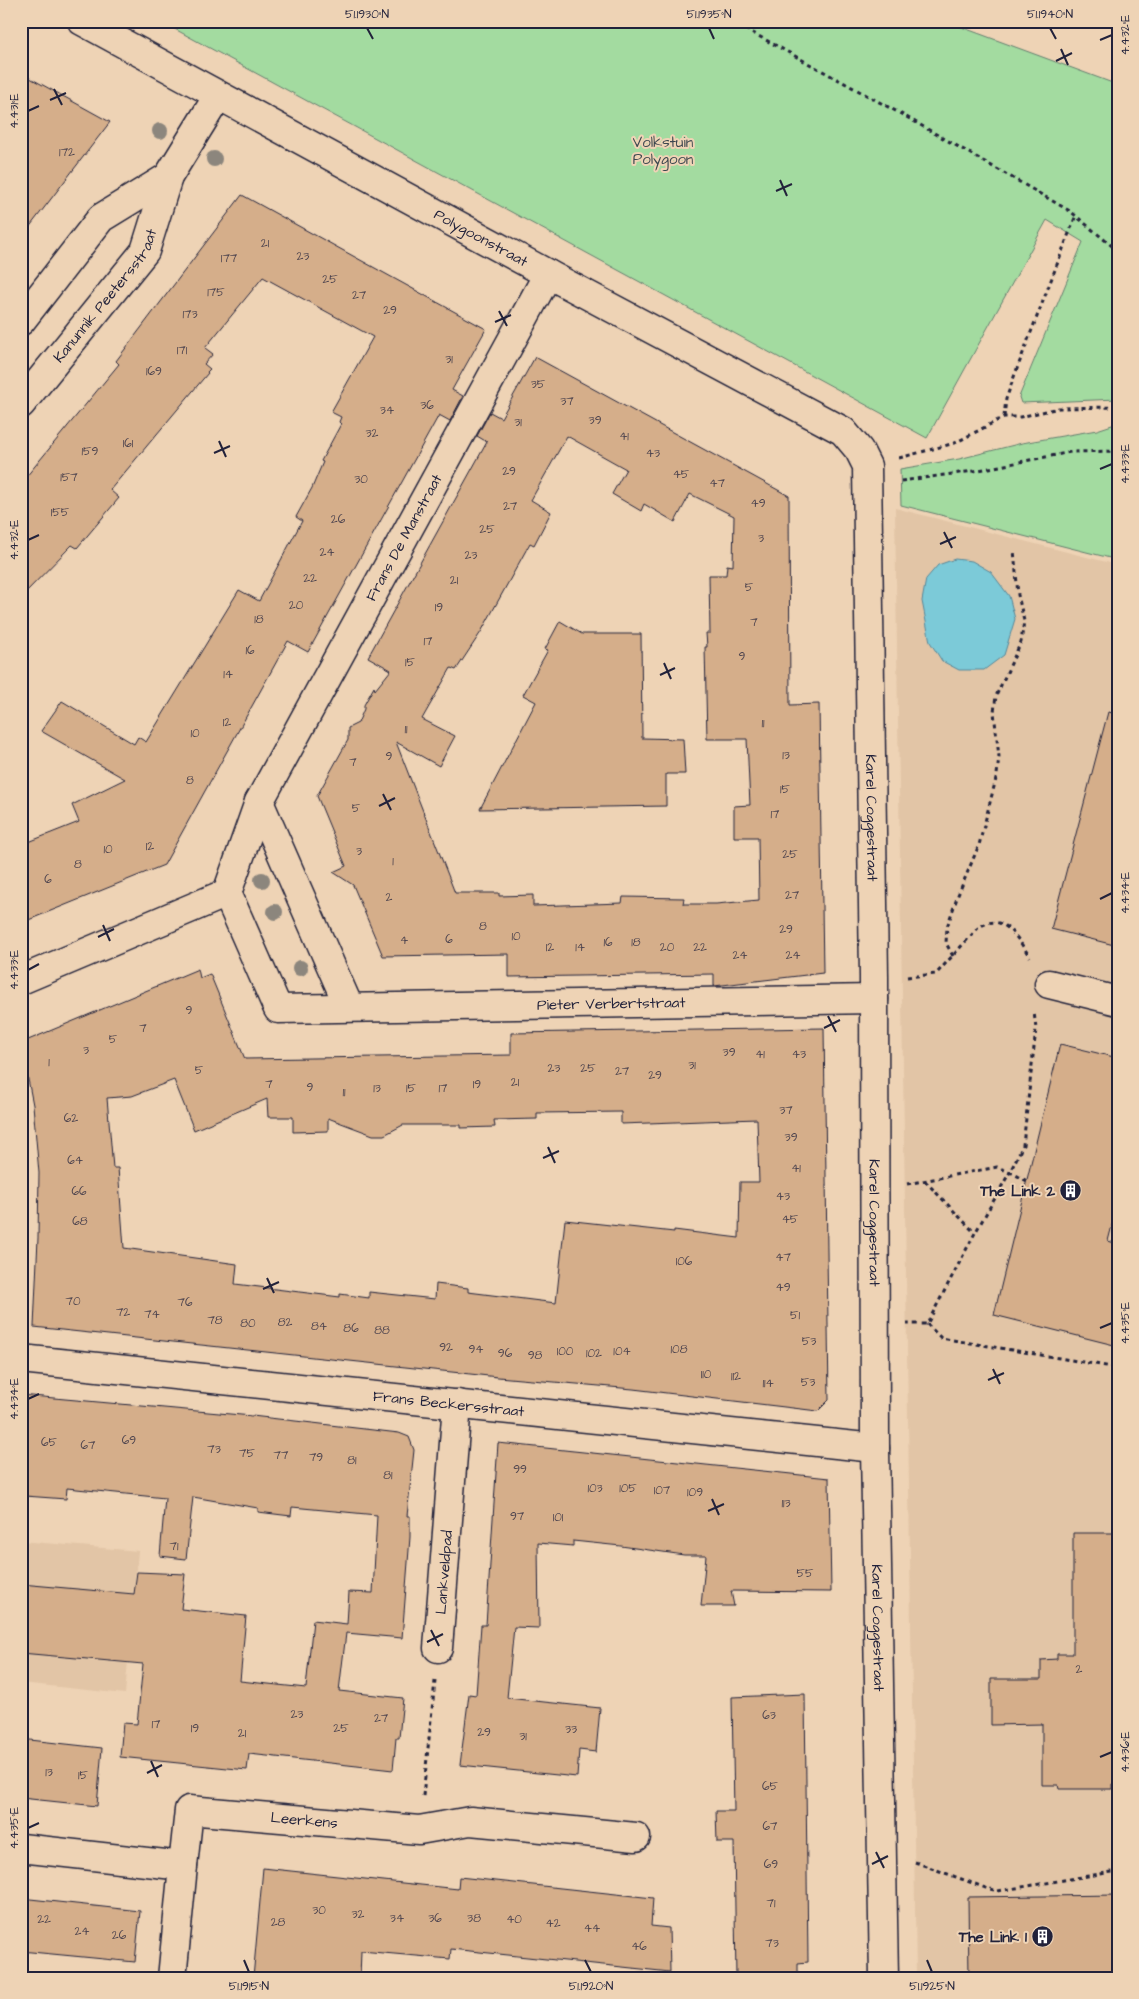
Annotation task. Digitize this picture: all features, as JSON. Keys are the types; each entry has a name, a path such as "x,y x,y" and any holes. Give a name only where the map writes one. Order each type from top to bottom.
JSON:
{"street":[{"name":"Polygoonstraat","path":"82,21 548,274 843,430 859,450 867,476"},
{"name":"Kanunnik Peetersstraat","path":"21,404 145,252 168,177 218,96"},
{"name":"Kanunnik Peetersstraat","path":"21,321 101,218 168,177"},
{"name":"Frans De Manstraat","path":"227,892 259,802 548,274"},
{"name":"Karel Coggestraat","path":"867,476 874,988 875,1448 884,1978"},
{"path":"259,802 349,1007"},
{"path":"21,980 227,892"},
{"name":"Pieter Verbertstraat","path":"227,892 278,1009 874,988"},
{"path":"1049,984 1118,1001"},
{"name":"Frans Beckersstraat","path":"21,1359 875,1448"},
{"name":"Lankveldpad","path":"438,1648 457,1404"},
{"name":"Leerkens","path":"183,1866 189,1810 419,1830 470,1822 636,1837"},
{"path":"21,1848 183,1866 172,1978"}],"path":[{"path":"731,21 903,115 1076,215 1118,251"},
{"path":"1004,417 1006,399 1076,215"},
{"path":"867,476 955,443 1004,417 1020,417 1059,408 1118,407"},
{"path":"867,476 974,470 1072,452 1118,451"},
{"path":"953,956 946,942 947,927 958,895 980,845 997,775 999,757 994,712 996,696 1021,642 1024,621 1018,595 1014,550"},
{"path":"874,988 936,974 978,928 986,922 998,922 1010,929 1049,984"},
{"path":"926,1324 1023,1145 1036,1030 1034,1010"},
{"path":"874,1190 997,1167 1027,1181"},
{"path":"925,1180 975,1233"},
{"path":"875,1324 926,1324 941,1338 1118,1368"},
{"path":"419,1830 438,1648"},
{"path":"882,1850 998,1891 1118,1871"}],"shaded area":[{"path":"895,508 1118,565 1118,1978 916,1978"},
{"path":"21,1541 138,1551 125,1694 21,1683"}],"green space":[{"name":"Volkstuin Polygoon","path":"160,21 945,21 1118,85 1118,399 1021,403 1019,397 1083,242 1047,220 927,438"},
{"path":"1118,423 1118,560 901,505 900,469 959,459 1022,443 1097,430"}],"water":[{"path":"955,559 972,561 991,572 1009,596 1015,619 1004,655 984,670 959,670 942,661 930,642 922,601 926,579 938,565"}],"building":[{"path":"21,73 110,122 21,238"},
{"path":"242,195 486,329 452,390 463,396 450,421 439,415 308,652 288,641 164,865 21,923 21,845 79,822 72,805 125,779 41,731 62,701 134,744 138,737 146,742 239,590 259,601 302,521 296,517 312,488 323,462 321,461 341,424 339,422 341,417 331,412 373,337 263,277 205,348 213,354 204,364 210,369 208,373 110,490 119,498 77,548 72,545 21,597 21,483 119,364 116,361"},
{"path":"535,357 789,496 790,705 819,704 823,973 714,986 714,974 509,977 509,954 383,956 353,885 333,872 346,866 317,796 348,740 348,728 358,723 364,705 374,687 375,690 391,670 368,657 487,442 477,436 490,412 501,418","holes":["567,436 626,469 612,494 641,511 644,504 675,522 690,494 734,516 733,566 727,565 726,575 709,575 710,633 706,633 707,647 705,647 707,739 747,739 750,805 734,806 734,837 758,837 759,900 716,904 683,904 684,898 623,897 622,903 533,906 533,895 499,896 499,893 455,893 396,742 439,766 455,736 422,719 451,668 456,670 481,632 530,543 534,545 551,512 531,500"]},
{"path":"560,621 582,634 641,634 642,738 683,739 685,774 666,774 666,806 480,809 536,702 523,695 548,650 545,649"},
{"path":"1108,712 1118,714 1118,946 1051,929"},
{"path":"198,969 200,978 210,974 245,1059 511,1055 511,1033 824,1028 829,1400 818,1411 633,1389 498,1377 34,1327 39,1173 33,1105 21,1043","holes":["174,1080 194,1130 267,1099 268,1117 293,1117 293,1132 328,1131 328,1118 373,1135 384,1135 403,1125 461,1125 461,1128 495,1127 494,1120 537,1119 537,1113 621,1112 621,1124 757,1119 759,1182 740,1182 739,1238 565,1220 556,1303 468,1292 468,1288 436,1284 435,1299 369,1292 369,1298 340,1294 340,1297 235,1284 237,1264 124,1248 118,1168 113,1168 107,1098 132,1096"]},
{"name":"The Link 2","path":"1060,1044 1118,1058 1118,1202 1108,1241 1118,1244 1118,1346 994,1315"},
{"path":"21,1395 252,1416 399,1433 409,1437 414,1450 407,1516 410,1516 410,1537 402,1638 346,1633 339,1691 403,1698 399,1738 396,1738 393,1770 249,1754 247,1770 120,1757 123,1723 137,1724 143,1664 21,1653 21,1584 134,1594 137,1572 185,1574 181,1609 246,1616 240,1681 306,1688 313,1620 347,1624 349,1592 373,1593 377,1515 292,1507 291,1516 258,1512 258,1508 193,1497 186,1559 160,1556 165,1498 67,1488 66,1499 25,1496 26,1485 21,1485"},
{"path":"498,1443 829,1478 831,1592 731,1591 734,1606 701,1606 706,1555 684,1555 573,1541 573,1546 538,1543 539,1628 514,1627 507,1698 600,1708 596,1752 579,1750 577,1777 460,1765 469,1694 476,1695 481,1625 486,1625"},
{"path":"1073,1533 1118,1533 1118,1784 1112,1784 1112,1789 1059,1789 1058,1785 1042,1785 1042,1724 991,1725 991,1679 1041,1679 1041,1660 1057,1659 1057,1654 1073,1654"},
{"path":"805,1694 808,1962 798,1963 798,1978 736,1978 734,1842 717,1842 716,1811 734,1811 732,1697"},
{"path":"21,1739 102,1748 97,1806 21,1798"},
{"path":"263,1868 458,1889 459,1877 653,1898 651,1926 669,1928 670,1972 451,1949 450,1959 361,1951 360,1978 253,1978"},
{"name":"The Link 1","path":"1118,1895 1118,1978 969,1978 968,1897"},
{"path":"21,1898 140,1911 135,1962 21,1951"}],"place":[{"name":"The Link 2","path":"1071,1191"},
{"name":"The Link 1","path":"1043,1937"}]}
